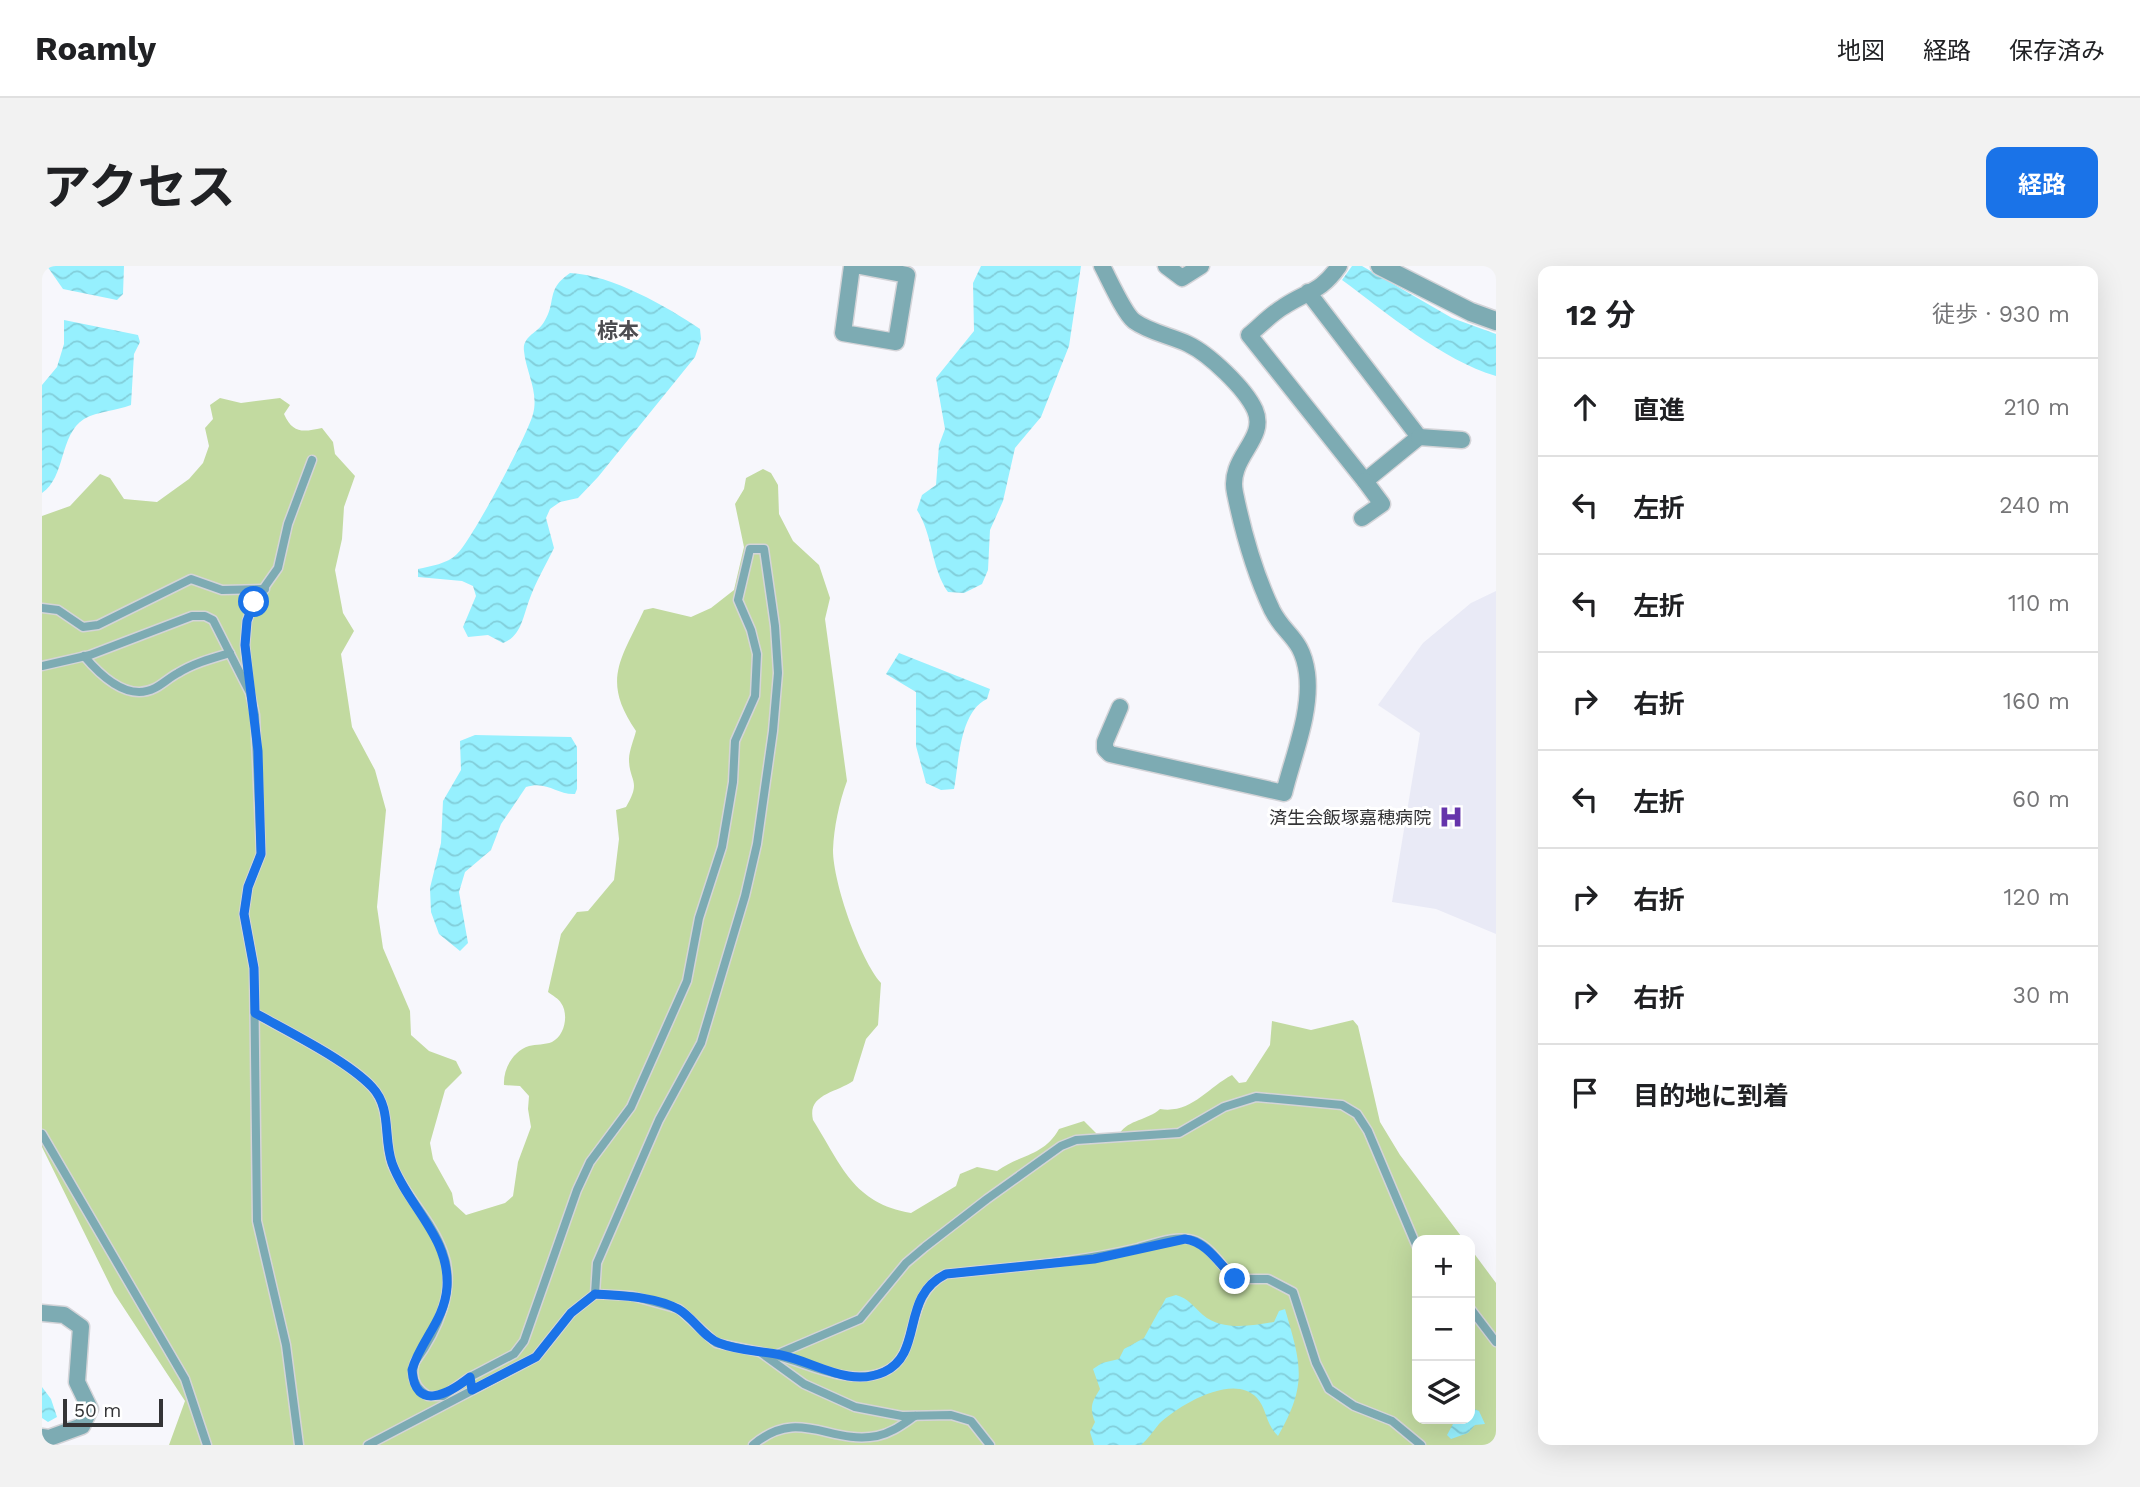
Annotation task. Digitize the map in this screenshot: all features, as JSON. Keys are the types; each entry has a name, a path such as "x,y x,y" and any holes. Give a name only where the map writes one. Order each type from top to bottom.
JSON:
{"street":[{"path":"852,266 843,333 896,342 907,275 860,266"},
{"path":"1102,266 1132,320 1191,346 1228,374 1255,411 1258,427 1252,442 1236,464 1232,481 1241,526 1273,613 1302,650 1307,676 1305,709 1284,793 1110,754 1105,749 1105,742 1119,707"},
{"path":"1166,266 1182,278 1201,266"},
{"path":"1339,266 1325,286 1308,292 1281,308 1248,335 1382,504 1362,518"},
{"path":"1380,266 1471,312 1496,321"},
{"path":"1308,292 1419,437"},
{"path":"1365,481 1419,437 1462,440"},
{"path":"42,1313 64,1315 81,1327 77,1382 90,1409 82,1426 49,1438 42,1437"}],"lane":[{"path":"299,1445 286,1345 257,1221 254,968 244,914 248,887 261,854 258,751 245,645 247,621 254,602 278,568 288,524 312,460"},
{"path":"255,1013 364,1080 381,1100 392,1163 437,1241 445,1262 447,1287 441,1316 415,1362 413,1378 421,1392 428,1396 443,1396 470,1377 514,1354 523,1341 577,1190 590,1162 631,1107 687,981 699,918 722,847 733,782 735,741 755,696 757,654 751,630 738,600 750,549 761,547 766,554 778,673 773,731 757,844 745,896 701,1043 659,1120 597,1264 595,1294"},
{"path":"42,608 58,610 83,627 99,625 191,579 222,590 265,589"},
{"path":"42,666 84,656 192,616 205,616 213,620 250,693"},
{"path":"84,656 99,673 117,685 142,692 154,689 180,671 230,653"},
{"path":"778,1354 860,1319 916,1255 987,1199 1061,1146 1091,1139 1179,1133 1241,1099 1256,1097 1342,1105 1357,1114 1368,1131 1412,1235"},
{"path":"42,1134 185,1379 207,1445"},
{"path":"368,1445 536,1357 571,1313 595,1294 632,1296 678,1309 716,1343 778,1354 852,1377 881,1373 894,1366 904,1355 922,1292 932,1281 946,1274 1094,1259 1185,1239 1195,1241 1206,1248 1235,1279 1268,1279 1293,1292 1316,1363 1329,1389 1354,1406 1392,1420 1421,1445"},
{"path":"1475,1315 1496,1342"},
{"path":"760,1352 804,1384 855,1407 915,1416 951,1415 971,1421 990,1445"},
{"path":"470,1377 472,1390"},
{"path":"753,1445 776,1430 791,1426 851,1436 878,1436 895,1430 915,1416"}],"shaded area":[{"name":"済生会飯塚嘉穂病院","path":"1496,591 1496,934 1436,909 1392,902 1420,733 1378,705 1423,643 1471,603"}],"green space":[{"path":"220,398 241,403 280,398 290,405 284,414 287,421 304,431 322,428 333,442 335,454 355,476 344,507 342,539 335,570 343,613 354,631 341,654 352,727 375,770 386,810 377,907 383,948 410,1011 411,1035 429,1051 456,1061 462,1073 445,1090 430,1143 433,1159 452,1193 454,1204 466,1215 505,1203 513,1196 518,1162 531,1127 529,1096 520,1086 504,1085 505,1073 510,1061 523,1048 552,1042 563,1030 565,1013 559,1000 548,992 561,934 577,912 588,911 614,880 619,839 616,810 626,807 633,791 634,782 629,759 636,731 619,698 617,683 622,657 644,610 653,608 691,617 711,608 734,590 744,547 735,504 744,489 746,478 763,469 771,473 778,485 779,514 793,541 819,565 830,598 825,619 847,781 836,824 834,864 849,920 865,957 881,983 878,1025 866,1039 853,1081 824,1095 812,1111 813,1120 841,1167 862,1191 875,1201 911,1213 956,1186 960,1174 977,1167 997,1171 1039,1150 1059,1129 1084,1121 1098,1135 1120,1133 1128,1125 1160,1109 1171,1110 1190,1104 1232,1075 1239,1083 1246,1082 1270,1045 1272,1021 1311,1030 1353,1020 1358,1026 1380,1122 1400,1155 1460,1235 1412,1235 1412,1424 1475,1424 1475,1255 1496,1283 1496,1445 169,1445 185,1401 114,1293 42,1147 42,516 70,506 100,474 110,478 124,499 157,502 189,479 203,463 209,446 205,428 213,419 210,405"}],"water":[{"path":"47,266 124,266 123,294 117,300 63,289"},
{"path":"981,266 1081,266 1069,346 1041,417 1015,448 1003,501 990,530 988,570 982,584 964,593 948,592 938,573 926,530 917,510 922,495 936,485 939,445 945,429 936,378 974,331 973,283"},
{"path":"1352,266 1362,266 1452,318 1496,334 1496,376 1476,369 1435,347 1342,280"},
{"path":"570,273 603,279 638,293 700,329 701,339 695,357 598,477 578,498 560,502 550,509 546,518 554,548 535,585 518,630 503,643 488,635 468,637 463,627 476,596 473,586 462,581 418,577 418,569 444,562 457,554 475,529 511,463 529,425 534,406 525,359 525,342 544,322 557,285"},
{"path":"64,320 138,335 140,342 134,354 131,405 89,416 76,426 70,435 55,477 42,493 42,385 57,367 64,344"},
{"path":"899,653 990,689 987,699 971,715 966,726 954,789 941,790 926,783 916,746 916,692 886,674"},
{"path":"475,735 571,737 577,747 577,789 575,794 569,794 540,785 526,787 501,824 491,850 465,872 459,892 468,943 460,951 439,934 431,912 430,888 441,843 443,801 461,770 460,741"},
{"path":"1176,1295 1211,1320 1228,1325 1247,1326 1274,1322 1279,1311 1285,1309 1295,1345 1299,1374 1294,1402 1278,1436 1257,1398 1247,1391 1234,1389 1206,1394 1192,1401 1159,1424 1141,1445 1094,1445 1090,1432 1095,1422 1092,1408 1100,1389 1093,1369 1102,1363 1119,1359 1124,1349 1144,1338 1166,1298"},
{"path":"42,1387 51,1399 57,1417 48,1422 42,1418"},
{"path":"1475,1409 1479,1411 1485,1424 1475,1425 1468,1433 1451,1439 1447,1435 1453,1424 1475,1424"}],"place":[{"name":"済生会飯塚嘉穂病院","path":"1451,817"}],"district":[{"name":"椋本","path":"618,330"}],"route":[{"path":"254,602 247,621 245,645 258,751 261,854 248,887 244,914 254,968 255,1013 364,1080 381,1100 392,1163 405,1190 443,1252 445,1262 447,1287 441,1316 412,1370 413,1378 421,1392 428,1396 443,1396 470,1377 472,1390 536,1357 571,1313 595,1294 632,1296 678,1309 716,1343 782,1355 852,1377 881,1373 894,1366 904,1355 922,1292 932,1281 946,1274 1058,1260 1094,1259 1185,1239 1195,1241 1206,1248 1235,1279"}]}
